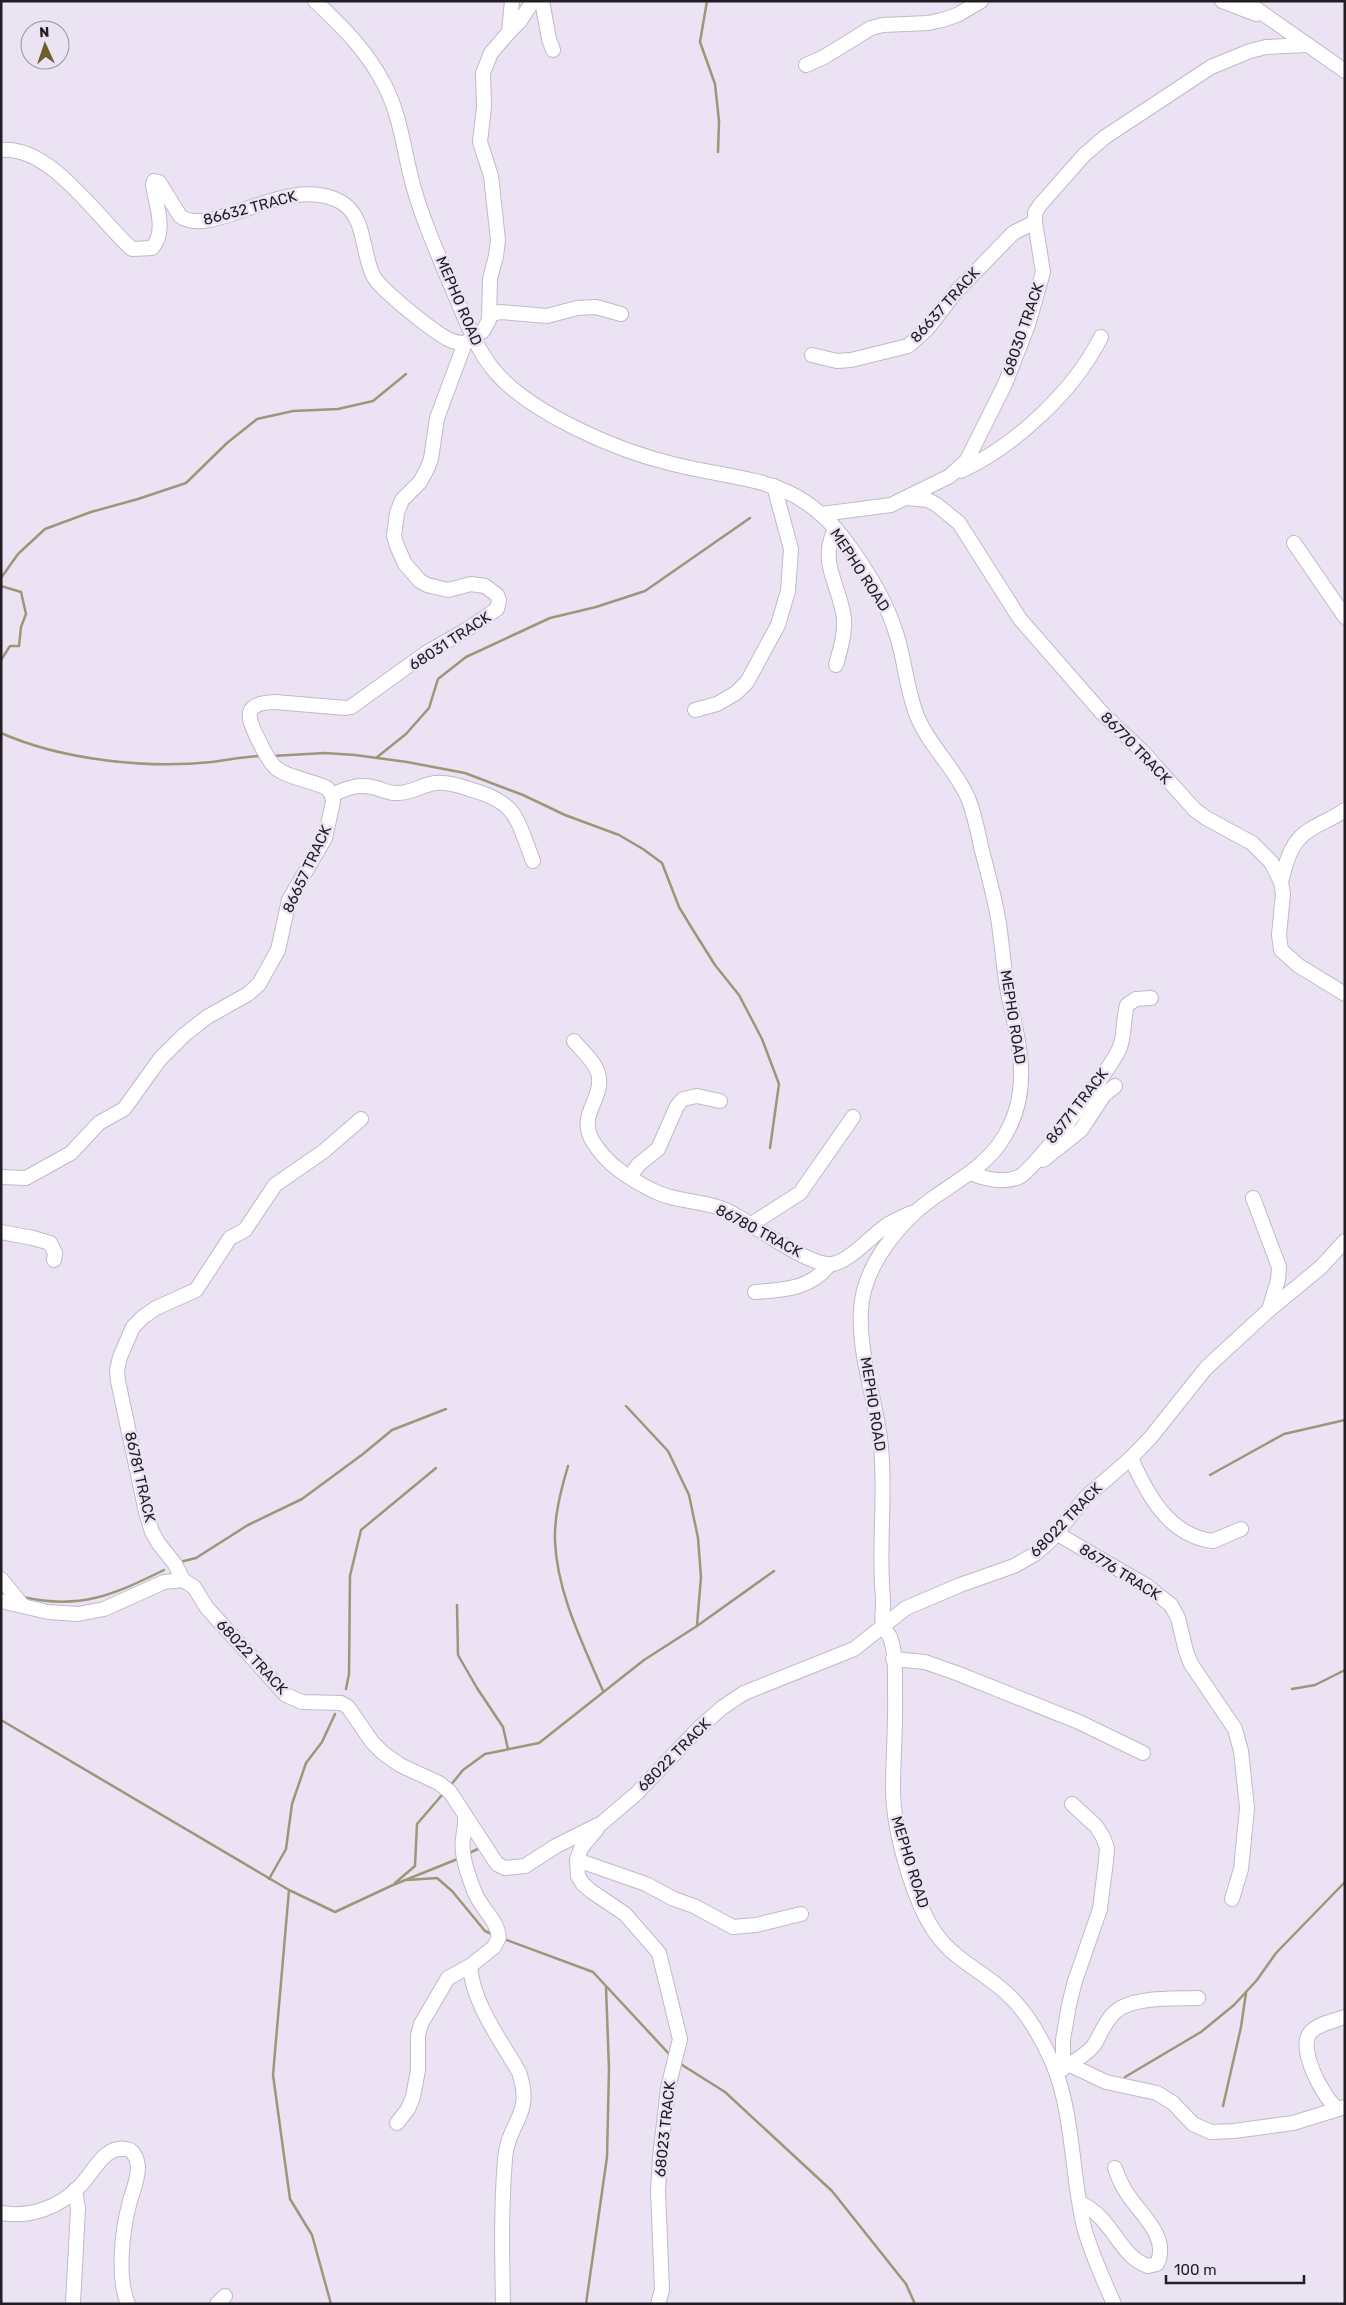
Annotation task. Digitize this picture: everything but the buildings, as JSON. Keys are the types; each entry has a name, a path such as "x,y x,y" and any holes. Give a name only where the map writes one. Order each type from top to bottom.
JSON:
{"street":[{"name":"MEPHO ROAD","path":"316,1 346,30 363,50 386,87 396,111 414,190 469,341 508,385 531,402 586,433 640,455 677,466 733,476 774,486 802,498 822,514 846,541 881,597 894,626 914,710 924,730 966,792 998,920 1022,1073 1020,1094 1013,1118 996,1149 970,1174 919,1209 906,1221 882,1254 866,1281 861,1302 860,1321 881,1443 883,1472 880,1563 884,1606 883,1626 891,1639 896,1708 894,1814 919,1899 928,1920 940,1939 958,1960 1000,1987 1018,2004 1063,2068 1067,2113 1080,2203 1089,2243 1114,2304"},
{"path":"509,32 512,1"},
{"path":"533,1 520,21 491,53 483,73 484,106 480,142 491,176 498,240 490,279 490,314 501,312 547,316 577,308 596,307 621,314"},
{"path":"542,1 548,40 553,50"},
{"path":"806,65 818,61 871,28 883,24 928,23 942,20 957,15 981,1"},
{"path":"1222,1 1247,11 1267,16"},
{"path":"1245,1 1345,71"},
{"path":"1035,222 1035,213 1040,205 1084,155 1105,137 1196,76 1211,67 1250,51 1266,47 1308,45"},
{"name":"86632 TRACK","path":"1,150 13,149 33,156 81,193 132,249 152,248 159,241 161,229 154,181 159,182 180,216 192,221 214,220 270,200 292,195 318,194 341,202 349,207 355,216 369,266 379,285 390,296 449,340 469,341"},
{"name":"86637 TRACK","path":"812,355 837,361 851,360 908,346 918,338 962,285 1013,233 1035,222"},
{"name":"68030 TRACK","path":"822,514 891,505 950,476 960,469 972,452 1005,384 1028,326 1042,272 1035,222"},
{"name":"68031 TRACK","path":"332,795 326,788 276,768 267,756 249,722 249,714 252,708 265,703 275,702 346,708 357,704 426,654 494,613 499,605 494,591 479,584 448,590 427,585 420,581 406,564 394,536 397,513 402,500 420,482 431,459 437,418 469,341 487,326 490,314"},
{"path":"950,476 982,460 1020,433 1078,377 1102,338"},
{"path":"695,710 717,704 736,693 746,682 778,625 788,591 790,549 774,486"},
{"name":"86770 TRACK","path":"907,498 928,500 959,522 1020,619 1102,713 1142,751 1195,810 1252,843 1263,853 1277,871 1281,882 1282,908 1278,935 1281,950 1299,966 1345,994"},
{"path":"835,529 829,542 828,562 842,605 844,621 843,637 836,665"},
{"path":"1294,543 1345,618"},
{"path":"332,795 350,787 361,785 398,793 435,783 444,783 477,791 502,801 510,808 533,861"},
{"name":"86657 TRACK","path":"1,1177 26,1178 64,1158 77,1148 99,1123 124,1108 160,1059 184,1035 207,1018 242,998 259,984 278,950 289,900 325,838 332,811 332,795"},
{"path":"1281,882 1290,852 1302,834 1345,810"},
{"name":"86771 TRACK","path":"1027,1172 1084,1103 1115,1058 1123,1034 1127,1005 1136,998 1151,998"},
{"name":"86780 TRACK","path":"574,1041 596,1068 600,1077 588,1121 591,1138 607,1161 653,1191 670,1197 718,1206 809,1258 830,1264"},
{"path":"970,1174 981,1178 1006,1180 1027,1172 1081,1130 1104,1095 1115,1086"},
{"path":"630,1177 638,1165 658,1149 677,1106 683,1100 697,1096 720,1101"},
{"path":"750,1225 800,1192 852,1117"},
{"name":"86781 TRACK","path":"183,1580 175,1564 152,1532 146,1512 117,1370 126,1341 133,1327 143,1317 156,1308 196,1290 230,1238 245,1230 275,1185 324,1151 361,1119"},
{"path":"1253,1198 1279,1267 1278,1280 1269,1310"},
{"path":"755,1292 802,1286 820,1275 830,1264 844,1260 887,1225 919,1209"},
{"path":"1,1232 50,1243 55,1253 54,1260"},
{"name":"68022 TRACK","path":"183,1580 194,1587 207,1608 286,1695 302,1702 341,1703 348,1707 372,1742 383,1753 400,1766 439,1783 450,1792 497,1864 505,1868 514,1869 525,1866 556,1846 602,1822 637,1793 682,1744 723,1707 744,1693 854,1649 897,1614 922,1601 1026,1560 1042,1549 1087,1496 1131,1458 1167,1418 1206,1368 1269,1310 1343,1248"},
{"path":"1131,1458 1153,1503 1178,1526 1193,1536 1213,1541 1241,1529"},
{"name":"86776 TRACK","path":"1056,1533 1147,1586 1171,1605 1178,1618 1191,1664 1235,1729 1241,1750 1246,1808 1240,1869 1232,1899"},
{"path":"1,1579 24,1607"},
{"path":"1,1601 62,1614 91,1613 122,1602 164,1582 183,1580"},
{"path":"893,1659 925,1662 959,1674 1079,1722 1143,1753"},
{"path":"1063,2068 1063,2040 1068,2005 1100,1909 1106,1861 1106,1848 1103,1837 1096,1826 1072,1804"},
{"path":"396,2123 408,2109 416,2083 420,2024 448,1978 470,1966 494,1947 499,1937 496,1926 470,1881 462,1839 466,1828 465,1816"},
{"path":"602,1822 580,1848 577,1860 646,1884 674,1899 694,1906 727,1926 756,1925 801,1914"},
{"name":"68023 TRACK","path":"577,1860 578,1876 583,1884 625,1914 659,1953 680,2039 668,2088 661,2149 658,2191 662,2290 658,2304"},
{"path":"470,1966 474,1992 522,2082 523,2111 513,2130 505,2156 501,2233 503,2304"},
{"path":"1063,2068 1088,2052 1106,2022 1124,2006 1148,2001 1198,1998"},
{"path":"1341,2108 1327,2100 1323,2093 1307,2054 1306,2039 1309,2033 1316,2028 1345,2016"},
{"path":"1063,2068 1106,2082 1157,2093 1173,2103 1193,2124 1211,2132 1234,2131 1294,2122 1341,2108"},
{"path":"1,2213 17,2216 42,2211 56,2204 75,2190 109,2152 125,2148 134,2154 137,2159 137,2175 128,2205 122,2266 124,2294 128,2304"},
{"path":"1080,2203 1101,2216 1136,2260 1148,2266 1157,2264 1159,2248 1152,2224 1124,2189 1116,2168"},
{"path":"73,2304 78,2208 75,2190"}],"waterway":[{"path":"707,1 700,42 715,84 719,121 718,152"},
{"path":"1,578 18,554 45,529 91,512 186,483 227,443 257,419 293,411 338,409 373,401 406,374"},
{"path":"376,758 406,734 429,708 438,679 466,657 550,618 596,607 645,591 750,518"},
{"path":"1,586 21,592 26,614 21,627 19,646 10,646 1,660"},
{"path":"1,733 51,750 77,756 133,763 187,764 262,756"},
{"path":"272,756 325,753 355,755 465,773 523,795 565,815 619,835 662,863 679,907 715,965 739,995 762,1039 779,1084 770,1148"},
{"path":"626,1406 668,1451 689,1495 698,1538 701,1577 697,1625"},
{"path":"180,1562 196,1558 248,1525 302,1499 392,1430 446,1409"},
{"path":"1210,1475 1284,1434 1345,1420"},
{"path":"568,1466 557,1513 555,1541 557,1560 572,1618 603,1691"},
{"path":"346,1689 349,1674 350,1576 361,1530 436,1468"},
{"path":"23,1597 62,1602 96,1598 128,1587 164,1570"},
{"path":"450,1786 463,1770 485,1754 539,1743 644,1660 697,1626 774,1571"},
{"path":"457,1605 458,1655 503,1727 508,1749"},
{"path":"1292,1689 1315,1685 1345,1670"},
{"path":"269,1879 286,1849 292,1804 306,1763 322,1742 335,1714"},
{"path":"1,1720 289,1890 273,2075 290,2199 312,2235 331,2304"},
{"path":"395,1883 415,1866 417,1824 442,1795"},
{"path":"467,1854 480,1848"},
{"path":"289,1890 335,1912 393,1885 460,1858"},
{"path":"407,1880 437,1878 452,1891 485,1931 494,1935"},
{"path":"1125,2077 1201,2032 1234,2005 1257,1980 1276,1953 1345,1882"},
{"path":"504,1939 593,1972 671,2056"},
{"path":"586,2304 607,2157 609,2069 606,1987"},
{"path":"1223,2106 1241,2027 1246,1993"},
{"path":"679,2063 725,2092 832,2191 906,2284 915,2304"}]}
